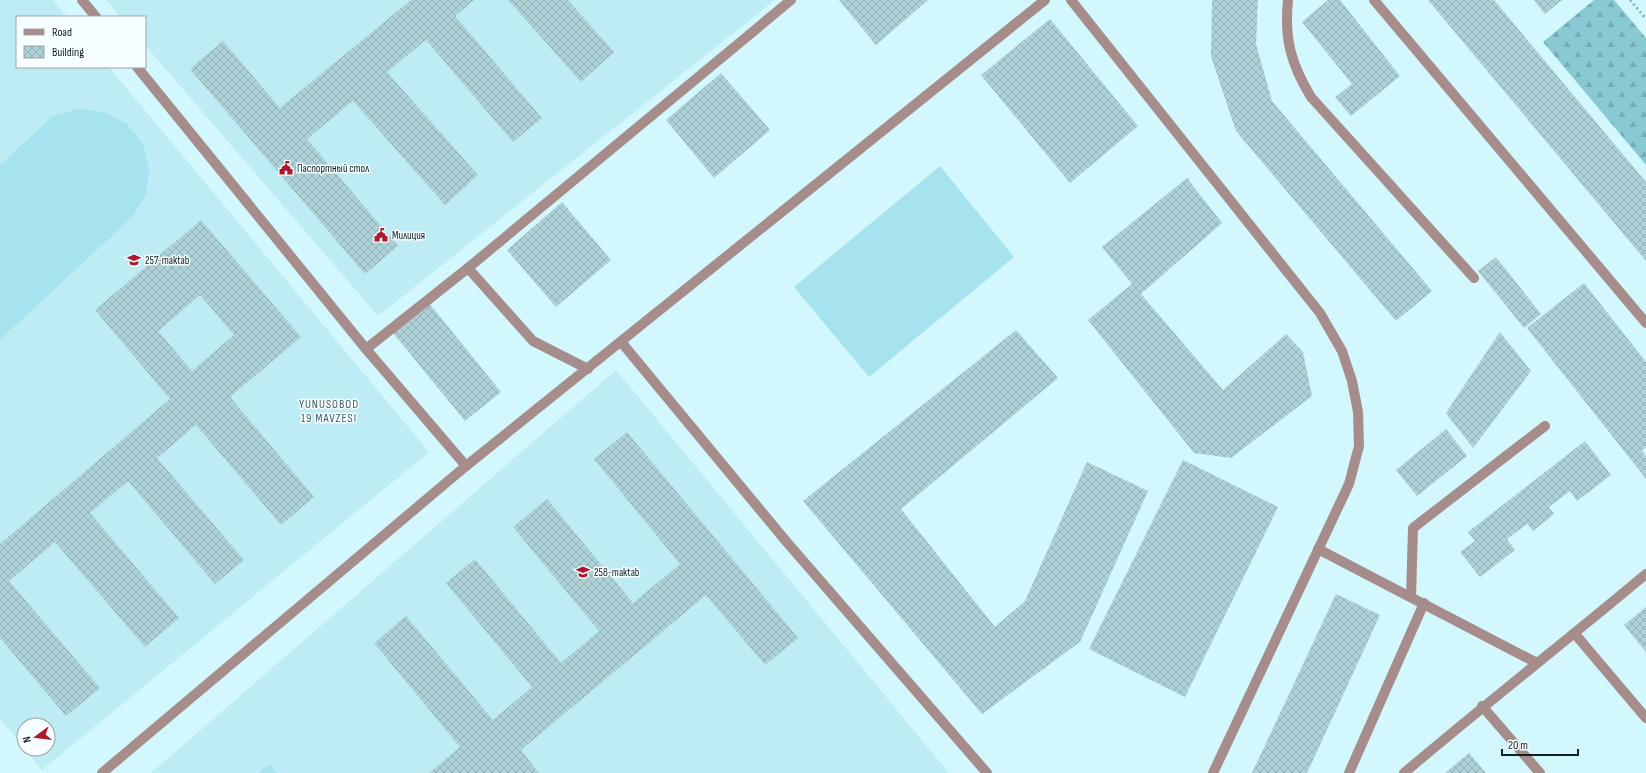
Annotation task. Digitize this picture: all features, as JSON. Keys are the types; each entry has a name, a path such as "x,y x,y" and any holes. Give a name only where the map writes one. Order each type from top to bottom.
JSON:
{"street":[{"path":"82,0 95,16"},
{"path":"366,350 468,268 790,0"},
{"path":"102,773 466,466 622,343 1045,0"},
{"path":"1071,0 1320,313 1342,351 1352,381 1358,412 1359,446 1349,484 1214,773"},
{"path":"1288,0 1287,36 1291,58 1311,97 1474,278"},
{"path":"1374,0 1646,323"},
{"path":"138,68 366,350 466,466"},
{"path":"468,268 533,341 588,369"},
{"path":"622,343 784,540 987,773"},
{"path":"1412,597 1413,528 1545,426"},
{"path":"1318,549 1537,663"},
{"path":"1404,773 1482,706 1575,634 1646,574"},
{"path":"1349,773 1424,603"},
{"path":"1575,634 1646,718"},
{"path":"1482,706 1540,773"}],"path":[{"path":"1630,0 1646,19"}],"shaded area":[{"name":"257-maktab","path":"0,0 53,0 66,16 16,16 16,68 110,68 429,452 42,770 31,757 56,757 56,717 16,717 16,738 0,718"},
{"path":"106,0 775,0 378,316 146,46 146,16 120,16"},
{"path":"78,109 104,112 127,124 143,144 149,169 146,195 132,217 0,340 0,165 53,116"},
{"path":"940,166 1014,257 869,377 794,287"},
{"name":"258-maktab","path":"616,370 949,773 151,773"},
{"path":"270,764 277,773 258,773"}],"green space":[{"path":"1594,0 1614,0 1646,38 1646,165 1543,42"}],"building":[{"path":"411,0 474,0 455,16 542,118 513,142 426,40 387,72 478,175 445,205 353,101 307,139 398,246 365,274 190,69 223,41 280,108"},
{"path":"508,0 568,0 614,52 581,82"},
{"path":"839,0 928,0 876,45"},
{"path":"1212,0 1258,0 1256,44 1272,101 1432,291 1396,321 1236,131 1211,56"},
{"path":"1328,0 1340,0 1400,76 1351,116 1335,97 1352,84 1302,22"},
{"path":"1428,0 1494,0 1646,182 1646,261"},
{"path":"1534,0 1562,0 1545,14"},
{"path":"1050,19 1138,126 1070,183 981,75"},
{"path":"721,73 770,130 714,178 666,120"},
{"path":"1187,178 1222,223 1141,294 1223,390 1286,334 1303,352 1312,396 1231,458 1194,453 1088,320 1132,284 1102,247"},
{"path":"562,202 611,260 556,307 507,250"},
{"path":"201,220 301,337 230,397 314,497 281,525 196,425 157,458 244,560 215,584 128,481 90,513 179,618 145,647 55,542 9,581 100,688 66,716 0,638 0,544 170,399 95,310","holes":["200,295 234,335 192,371 158,331"]},
{"path":"1496,257 1541,314 1524,328 1478,271"},
{"path":"1584,283 1646,362 1646,447 1642,451 1646,456 1646,479 1527,328"},
{"path":"429,303 501,392 465,421 393,333"},
{"path":"1016,330 1058,378 901,509 995,627 1025,601 1087,462 1148,491 1080,642 982,714 803,501"},
{"path":"1500,332 1531,371 1473,448 1446,413"},
{"path":"1446,429 1467,456 1417,496 1396,470"},
{"path":"627,432 798,638 765,665 706,595 521,750 539,773 429,773 460,747 374,643 406,616 493,720 532,687 446,583 475,559 561,663 599,631 513,527 547,499 633,603 680,564 594,459"},
{"path":"1585,441 1611,475 1577,501 1570,491 1549,507 1554,514 1533,531 1527,524 1507,539 1515,550 1480,577 1460,552 1475,541 1468,532"},
{"path":"1183,460 1278,507 1185,697 1089,649"},
{"path":"1336,594 1380,615 1307,773 1252,773"},
{"path":"1646,607 1646,652 1624,625"},
{"path":"1469,753 1486,773 1445,773"}],"place":[{"name":"Паспортный стол","path":"286,168"},
{"name":"Милиция","path":"381,235"},
{"name":"257-maktab","path":"134,260"},
{"name":"258-maktab","path":"583,572"}],"district":[{"name":"YUNUSOBOD 19 MAVZESI","path":"329,411"}]}
